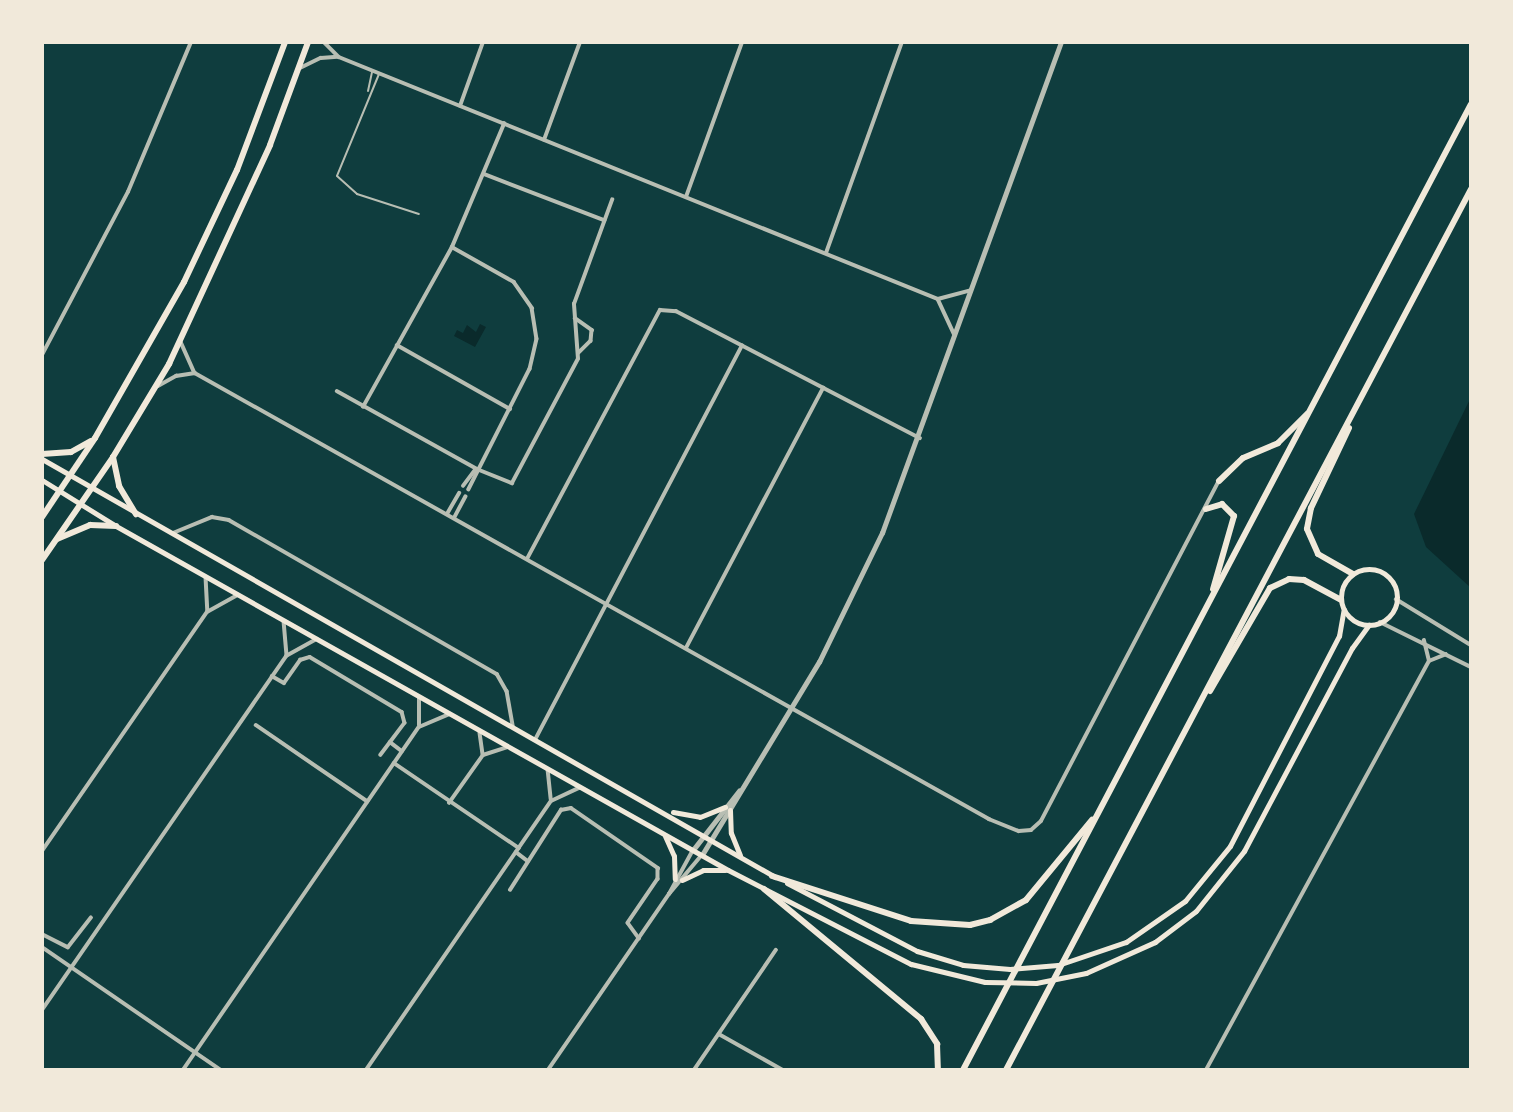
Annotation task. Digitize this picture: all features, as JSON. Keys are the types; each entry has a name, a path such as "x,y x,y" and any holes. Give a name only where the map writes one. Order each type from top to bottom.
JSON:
{"main road":[{"path":"42,517 95,438 203,244 248,144 285,42"},
{"path":"42,560 113,457 156,387 270,145 308,42"},
{"path":"964,1070 1314,408 1471,104"},
{"path":"1006,1070 1471,189"},
{"path":"1353,574 1318,554 1309,541 1308,522 1367,388"},
{"path":"1219,481 1243,458 1278,443 1314,408"},
{"path":"42,457 71,452 95,438"},
{"path":"42,457 91,489 666,811 772,876 917,951 998,969 1081,959 1126,942 1166,917 1202,884 1230,846 1339,636 1344,609"},
{"path":"113,457 120,486 136,514"},
{"path":"42,480 116,526 728,870 911,964 960,979 1010,984 1061,979 1098,969 1133,955 1176,927 1214,892 1244,851 1352,648 1369,625"},
{"path":"1206,509 1225,505 1234,521 1208,606"},
{"path":"56,540 90,525 116,526"},
{"path":"1367,569 1382,573 1393,584 1396,599 1391,612 1380,622 1369,625 1354,621 1344,609 1341,600 1343,585 1353,574 1367,569"},
{"path":"1196,709 1270,588 1289,579 1304,580 1341,600"},
{"path":"666,811 700,817 727,808 730,833 741,857"},
{"path":"772,876 911,920 970,925 990,920 1026,900 1100,810"},
{"path":"663,834 674,856 675,879"},
{"path":"682,880 703,870 728,870"},
{"path":"764,889 920,1018 936,1044 938,1070"}],"street":[{"path":"42,355 128,192 191,42"},
{"path":"324,42 339,57 938,299 973,288"},
{"path":"460,106 483,42"},
{"path":"544,140 580,42"},
{"path":"686,197 742,42"},
{"path":"826,253 902,42"},
{"path":"669,894 693,850 740,791 792,707 851,600 920,439 1061,42"},
{"path":"298,69 321,58 339,57"},
{"path":"363,407 452,247 504,124"},
{"path":"484,174 604,220"},
{"path":"579,353 573,304 612,200"},
{"path":"452,247 502,272 532,308 535,354 469,489"},
{"path":"938,299 955,336"},
{"path":"527,559 655,313 670,309 920,439"},
{"path":"337,391 504,483 514,480 579,353 592,341 592,330 575,318"},
{"path":"180,340 195,373 989,819 1019,831 1031,830 1041,821 1219,481"},
{"path":"397,345 510,409"},
{"path":"536,738 742,346"},
{"path":"156,387 176,376 195,373"},
{"path":"686,648 823,388"},
{"path":"463,486 477,469"},
{"path":"447,514 458,493"},
{"path":"454,518 465,497"},
{"path":"170,533 212,517 229,520 497,674 507,691 513,725"},
{"path":"42,851 207,612 210,594 206,577"},
{"path":"207,612 238,595"},
{"path":"1396,599 1471,645"},
{"path":"284,621 286,656"},
{"path":"1380,622 1424,641 1471,667"},
{"path":"42,1010 286,656 317,639"},
{"path":"1424,641 1429,661"},
{"path":"1206,1070 1429,661 1447,653"},
{"path":"272,676 284,683 302,658 312,659 404,714 405,723 381,755"},
{"path":"419,696 419,727"},
{"path":"183,1070 419,727 450,713"},
{"path":"256,725 368,801"},
{"path":"479,730 483,755"},
{"path":"390,742 402,751"},
{"path":"449,803 483,755 509,747"},
{"path":"394,763 517,850 528,861"},
{"path":"547,767 552,784 551,801"},
{"path":"366,1070 551,801 565,791 582,788"},
{"path":"510,890 567,807 657,866 658,879 628,923 639,938"},
{"path":"548,1070 669,894 702,855 727,808"},
{"path":"42,934 68,947 91,918"},
{"path":"42,947 221,1070"},
{"path":"694,1070 776,950"},
{"path":"719,1034 783,1070"},
{"path":"770,1070 773,1064"}],"lane":[{"path":"368,92 373,71"},
{"path":"379,73 368,92 337,168 338,180 357,194 419,214"}],"water":[{"path":"480,324 486,327 475,347 454,336 457,330 463,333 467,325 476,332"},
{"path":"1471,397 1471,588 1426,547 1414,514"}]}
